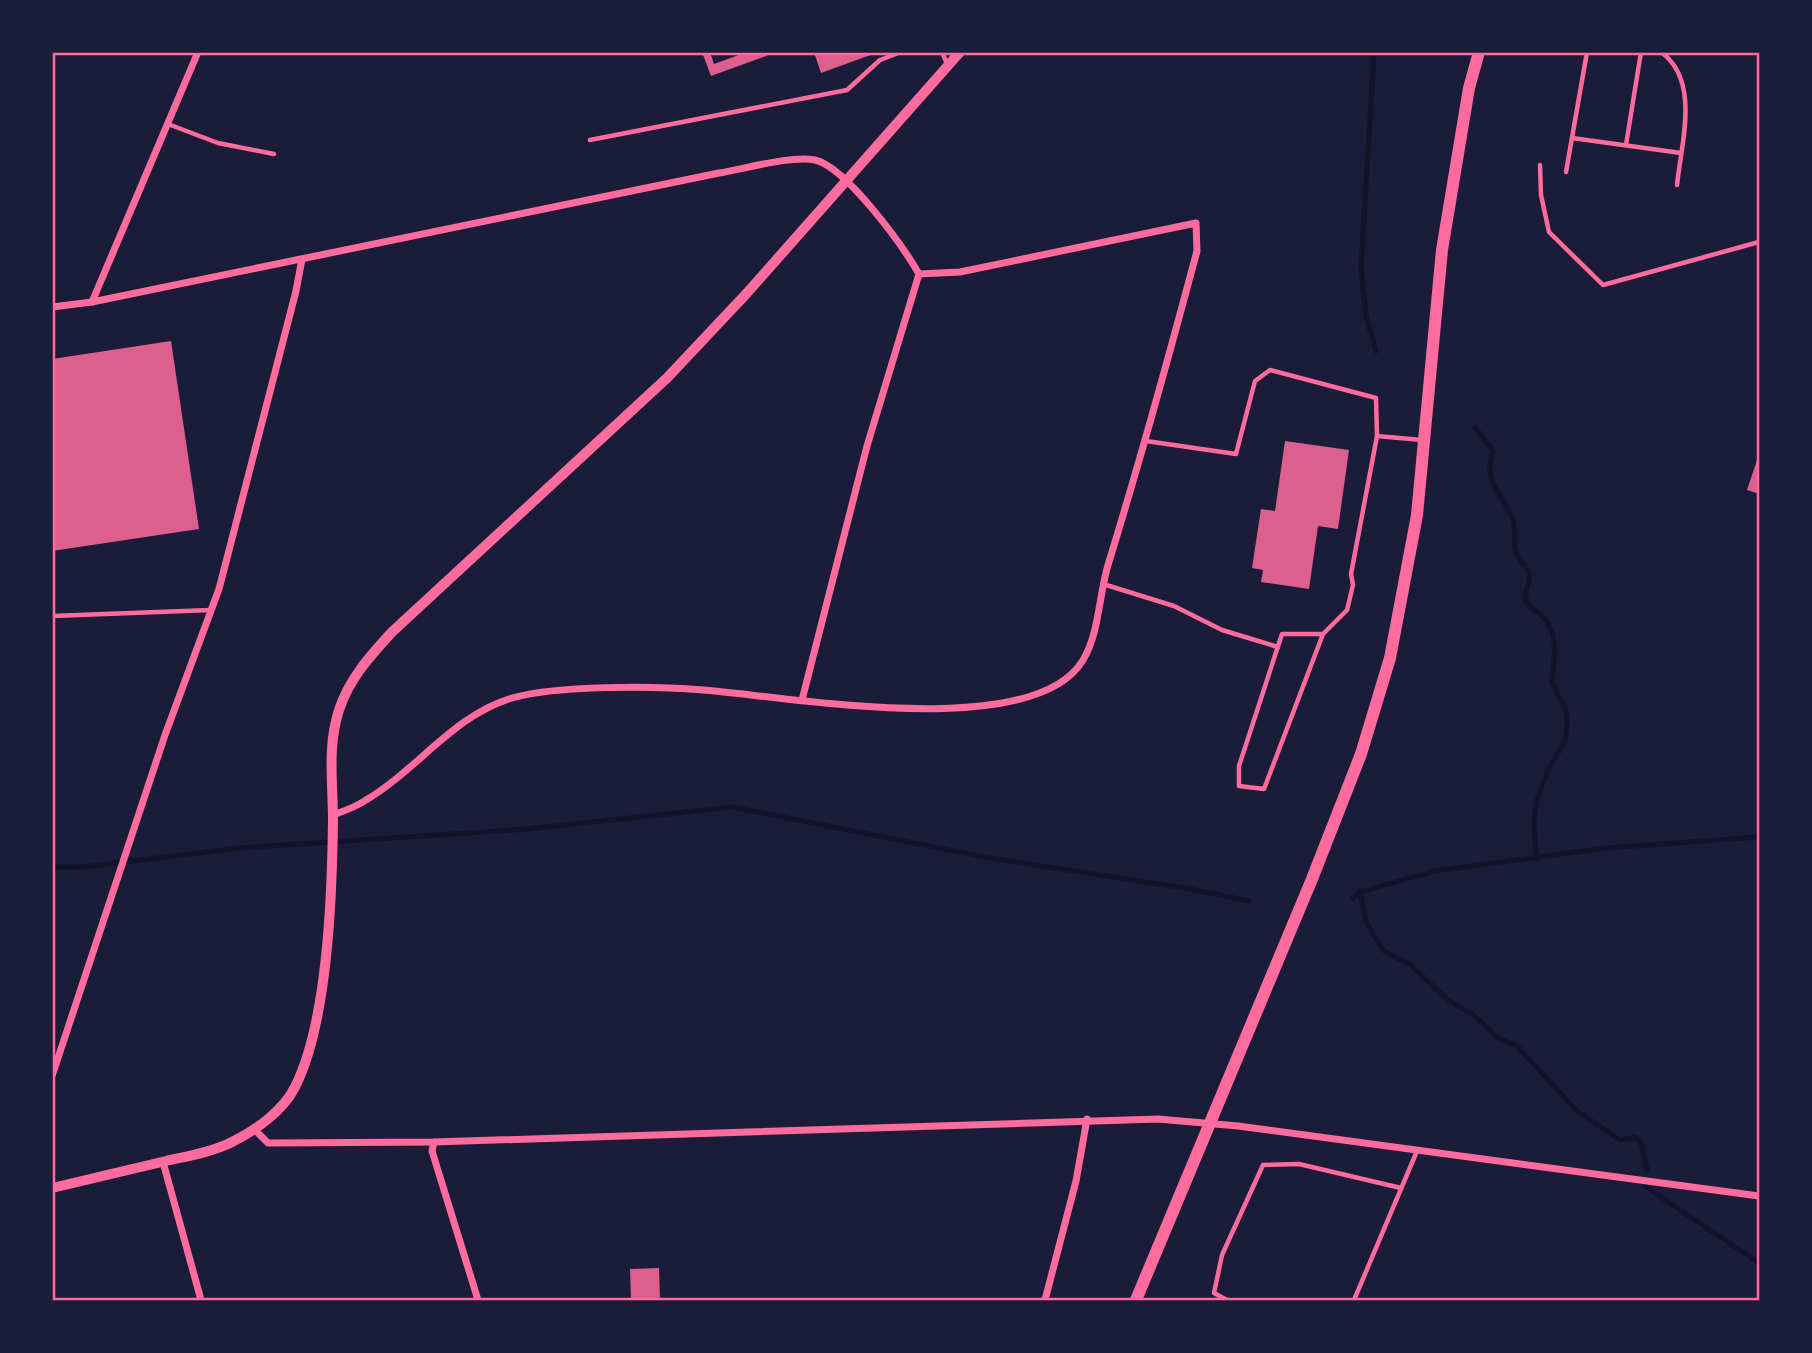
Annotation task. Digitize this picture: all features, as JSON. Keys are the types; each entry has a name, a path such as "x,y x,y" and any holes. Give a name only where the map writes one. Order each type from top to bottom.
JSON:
{"main road":[{"path":"1136,1300 1312,879 1374,717 1406,588 1424,440 1441,250 1469,88 1479,52"}],"street":[{"path":"92,302 198,52"},
{"path":"52,1188 231,1143 276,1113 295,1089 305,1061 325,960 333,828 330,762 335,727 346,693 368,658 392,632 667,378 747,293 960,52"},
{"path":"52,307 92,302 719,173 802,159 823,163 845,179 904,249 919,274 867,446 802,700"},
{"path":"333,816 365,802 479,712 513,698 571,691 659,688 893,709 938,709 1016,700 1063,682 1086,655 1103,584 1146,441 1197,250 1196,223 960,272 919,274"},
{"path":"52,1076 165,734 212,610 296,291 302,259"},
{"path":"254,1129 268,1143 434,1142 1087,1119 1158,1119 1210,1123 1759,1196"},
{"path":"1045,1300 1076,1181 1087,1119"},
{"path":"434,1142 432,1151 478,1300"},
{"path":"163,1162 201,1300"}],"lane":[{"path":"590,140 847,90 880,61 901,52"},
{"path":"942,52 948,65"},
{"path":"1566,172 1587,52"},
{"path":"1626,145 1640,52"},
{"path":"1661,52 1680,72 1685,88 1677,185"},
{"path":"167,124 218,143 274,154"},
{"path":"1573,138 1681,153"},
{"path":"1540,164 1541,195 1549,232 1603,285 1759,242"},
{"path":"1146,441 1236,454 1255,381 1270,370 1376,397 1377,436 1350,574 1353,585 1347,610 1323,634 1264,789 1239,786 1239,766 1282,634 1323,634"},
{"path":"1377,436 1424,440"},
{"path":"1103,584 1174,606 1222,630 1278,647"},
{"path":"52,616 212,610"},
{"path":"1354,1300 1417,1150"},
{"path":"1227,1300 1214,1293 1222,1255 1263,1166 1299,1164 1401,1188"}],"building":[{"path":"702,52 710,52 714,64 747,52 774,53 711,76"},
{"path":"814,52 876,52 876,53 821,73"},
{"path":"171,341 199,529 52,551 52,359"},
{"path":"1285,441 1349,450 1338,529 1318,526 1309,589 1261,582 1263,570 1252,568 1261,509 1275,511"},
{"path":"1759,454 1759,494 1747,490"},
{"path":"659,1268 660,1300 631,1300 630,1269"}],"waterway":[{"path":"1374,52 1361,269 1366,316 1376,351"},
{"path":"1475,427 1493,451 1490,462 1491,479 1513,519 1516,552 1529,574 1526,601 1545,619 1552,633 1552,681 1567,718 1564,743 1551,765 1537,801 1534,822 1537,859"},
{"path":"52,867 84,867 239,848 528,829 732,807 984,857 1185,888 1249,901"},
{"path":"1353,898 1360,892 1434,871 1606,848 1759,837"},
{"path":"1360,892 1367,924 1384,951 1411,965 1449,1001 1475,1016 1498,1038 1517,1046 1577,1111 1620,1140 1635,1137 1641,1142 1647,1169"},
{"path":"1646,1187 1759,1263"}]}
